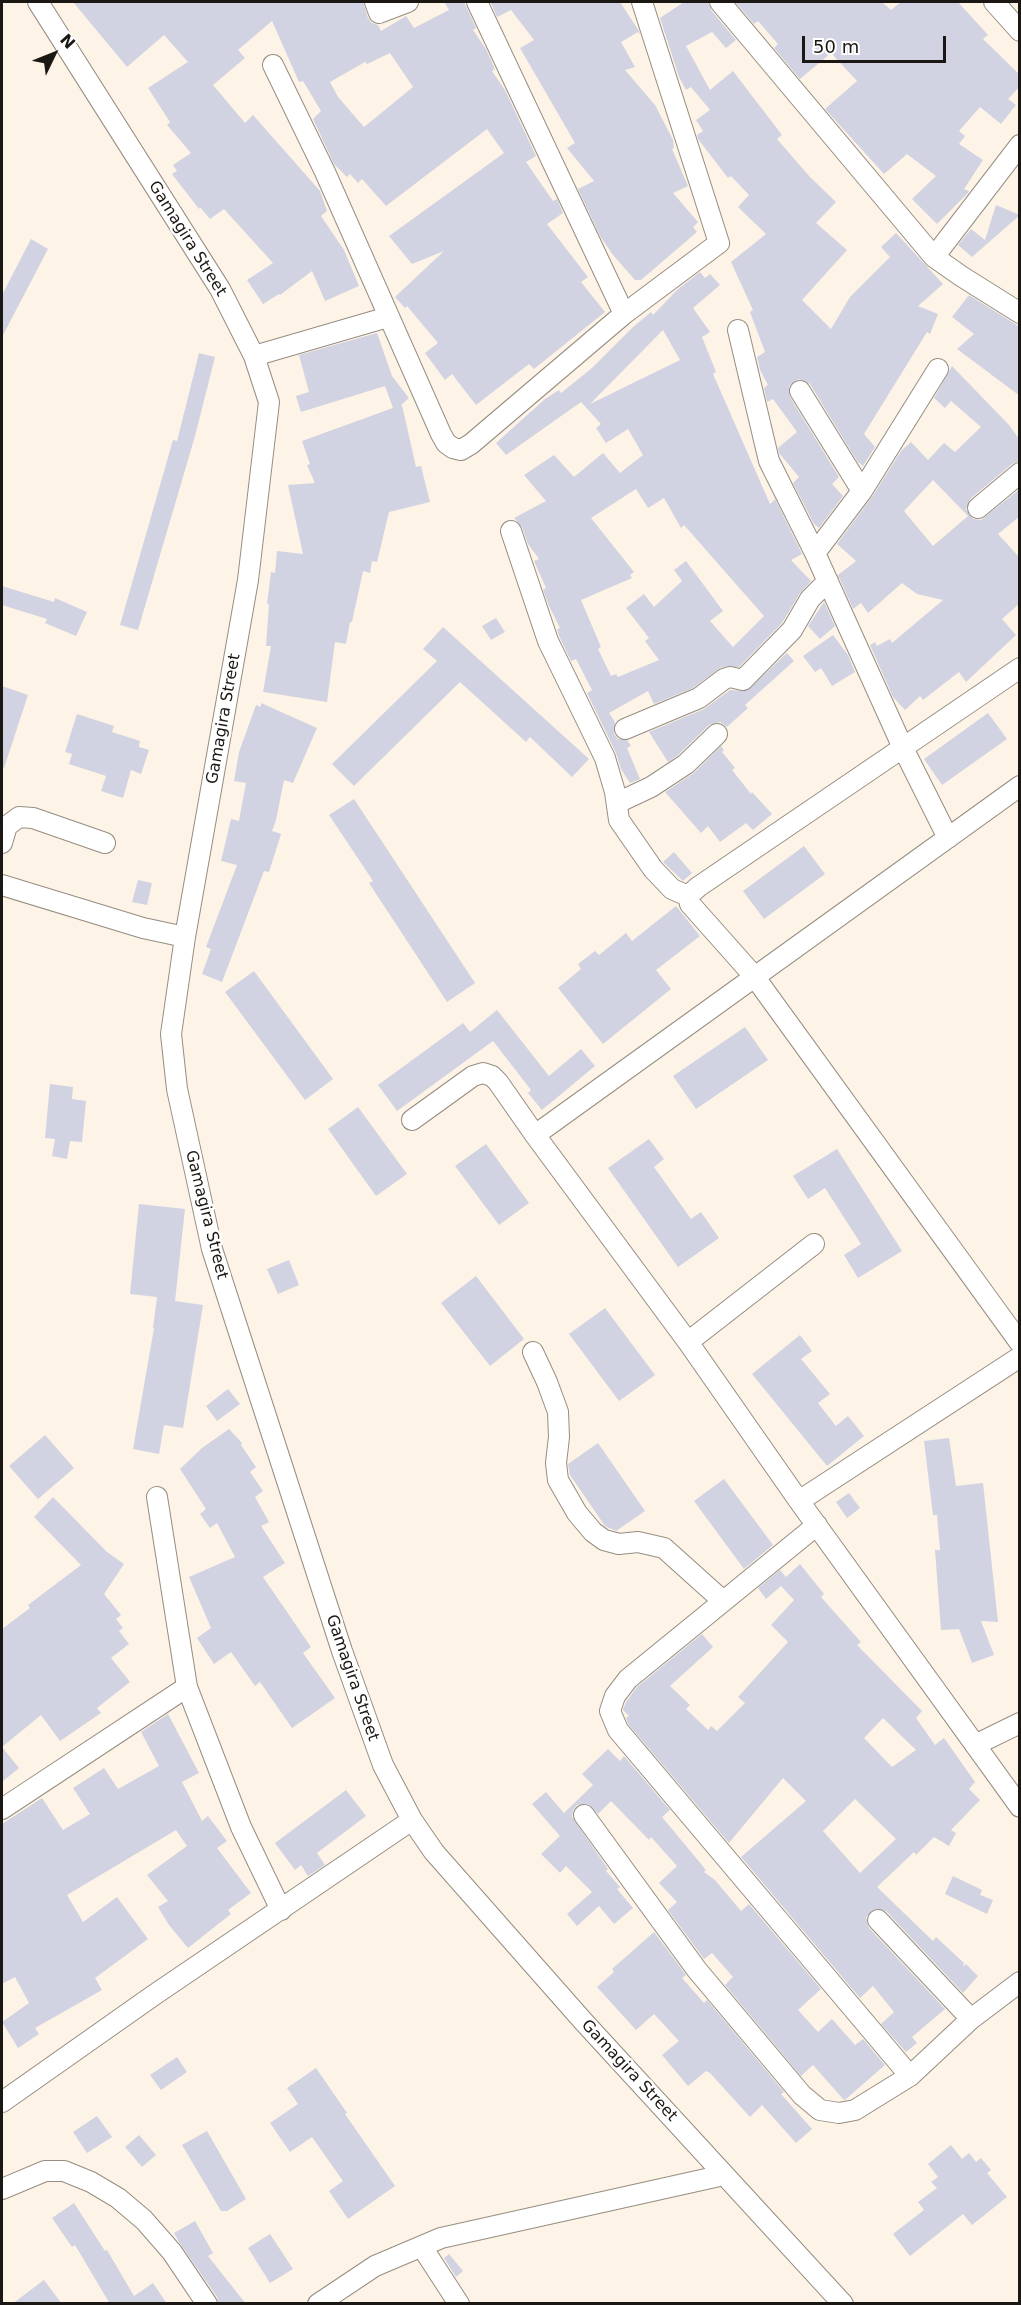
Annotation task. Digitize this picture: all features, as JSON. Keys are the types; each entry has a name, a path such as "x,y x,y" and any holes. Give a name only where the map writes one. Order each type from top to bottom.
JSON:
{"street":[{"name":"Gamagira Street","path":"38,2 220,289 254,356 269,402 248,580 185,937 171,1034 177,1089 212,1249 342,1651 383,1765 412,1820 434,1852 567,2004 843,2304"},
{"path":"375,2 380,13 408,2"},
{"path":"477,2 624,314"},
{"path":"720,2 934,257 1020,313"},
{"path":"994,2 1020,31"},
{"path":"273,65 325,172 446,443 461,450 624,314 719,243 647,4"},
{"path":"934,257 1020,145"},
{"path":"254,356 388,317"},
{"path":"738,330 769,460 815,553 903,748 948,838"},
{"path":"815,553 862,491 938,369"},
{"path":"800,391 862,491"},
{"path":"978,508 1020,473"},
{"path":"511,531 548,641 605,758 620,820 653,869 672,889 688,896"},
{"path":"625,729 699,698 724,679 730,677 743,680 792,630 810,599 828,581"},
{"path":"688,896 699,886 1020,668"},
{"path":"617,803 651,787 686,764 717,734"},
{"path":"535,1135 1020,786"},
{"path":"2,843 7,826 19,817 33,818 105,843"},
{"path":"2,885 143,927 185,937"},
{"path":"688,896 690,904 754,976 1020,1343"},
{"path":"412,1120 473,1076 483,1072 498,1082 688,1341 799,1501 1020,1807"},
{"path":"688,1341 814,1244"},
{"path":"533,1352 558,1412 559,1437 556,1463 558,1480 577,1513 603,1540 619,1544 639,1542 664,1548 723,1601"},
{"path":"799,1501 1020,1357"},
{"path":"157,1497 187,1687 240,1827 281,1910"},
{"path":"817,1525 628,1679 615,1696 610,1711 618,1730 910,2076"},
{"path":"2,1809 187,1687"},
{"path":"975,1745 1020,1722"},
{"path":"584,1815 697,1970 802,2095 820,2110 839,2113 855,2110 910,2076 970,2019 1020,1982"},
{"path":"2,2102 154,1995 412,1820"},
{"path":"878,1920 970,2019"},
{"path":"2,2189 45,2171 64,2171 91,2182 118,2198 144,2220 172,2252 207,2304"},
{"path":"318,2304 375,2266 441,2238 724,2175"},
{"path":"422,2247 459,2304"}],"building":[{"path":"73,2 363,2 368,18 372,23 378,25 381,31 406,16 414,28 449,10 444,2 464,2 476,28 473,30 486,49 495,69 492,71 505,90 536,156 526,162 553,201 557,199 563,213 547,224 588,277 581,282 605,312 534,369 529,364 476,405 452,374 445,380 425,353 438,343 407,306 405,308 395,297 444,251 412,264 389,236 504,153 487,129 386,206 362,179 358,183 350,174 347,177 334,164 313,119 321,111 303,81 299,82 272,21 238,50 245,58 213,85 245,123 253,115 320,191 327,211 321,216 344,250 359,286 325,301 312,271 280,295 263,304 247,280 273,263 224,209 210,219 200,207 199,209 172,174 177,171 173,165 191,153 167,125 170,122 148,88 188,62 164,35 127,67","holes":["390,53 413,87 364,127 338,97 330,82 365,62 367,64"]},
{"path":"620,2 639,31 640,35 638,32 621,42 635,67 625,70 655,105 673,140 674,148 672,149 688,186 673,193 698,222 693,227 697,232 641,280 635,280 613,255 600,236 578,189 594,181 567,148 575,143 520,48 534,40 511,10 497,17 491,3"},
{"path":"684,2 708,2 711,10 736,40 726,48 712,32 686,46 710,90 733,71 782,135 777,139 810,177 836,202 816,223 847,250 802,300 831,329 850,297 890,257 881,247 896,233 943,284 918,306 938,314 930,334 927,332 864,434 875,447 863,466 857,461 810,384 799,379 789,386 790,397 839,477 832,484 843,496 819,528 814,524 793,483 799,477 779,453 778,448 797,432 773,399 767,402 764,388 768,385 760,370 757,357 765,352 750,312 753,310 731,262 766,234 738,207 749,195 731,176 728,178 698,139 697,135 703,131 696,120 710,110 691,87 686,90 679,77 660,18"},
{"path":"735,2 882,2 891,10 901,2 958,2 988,35 983,39 1020,75 1020,86 1008,99 1016,105 1001,124 980,107 959,131 965,136 959,144 983,160 964,189 969,191 968,193 937,224 912,199 936,176 907,154 884,174 825,109 857,81 831,53 800,79 774,48 778,44 758,21 754,24"},
{"path":"996,205 1020,215 972,257 958,245 971,229 985,240"},
{"path":"31,239 48,249 2,337 2,295"},
{"path":"700,272 705,278 710,274 720,285 693,308 710,332 702,337 716,372 713,374 770,504 775,499 802,554 791,560 811,581 800,593 782,623 739,667 720,668 693,688 654,704 648,691 609,713 615,722 614,734 618,739 627,740 631,746 627,748 640,779 630,783 621,769 616,753 587,693 592,690 576,659 571,661 559,636 557,629 560,628 549,606 543,590 546,588 534,561 539,559 528,544 522,527 514,518 546,501 524,475 554,455 574,477 603,453 620,473 643,455 628,429 606,443 596,428 601,424 581,402 506,455 496,443 545,399 559,390 561,393 592,368 632,328 651,312 653,315 677,290","holes":["663,330 680,360 590,404","636,489 648,508 664,498 681,528 684,525 764,616 733,647 710,621 723,611 686,561 674,570 682,581 654,607 644,594 626,608 649,638 645,641 659,660 618,677 616,674 611,676 598,649 601,647 581,600 632,578 630,575 634,572 591,518"]},
{"path":"969,295 1020,327 1020,396 957,349 974,334 952,317"},
{"path":"377,333 392,376 409,398 400,406 402,405 416,467 421,466 430,502 389,512 377,562 372,561 370,573 363,571 346,644 335,642 327,702 263,692 271,646 266,646 269,604 267,604 271,572 275,573 277,551 303,554 288,485 315,483 307,465 310,464 302,441 393,408 385,386 301,412 296,396 309,392 299,355"},
{"path":"199,353 215,357 195,436 138,630 120,625 173,440 177,441"},
{"path":"952,366 1009,425 1020,440 1020,461 1012,464 970,499 966,509 973,519 981,520 1020,489 1020,516 998,534 1020,558 1020,603 1002,619 1016,635 966,682 959,672 923,700 920,696 905,710 893,697 870,645 875,642 877,646 890,639 892,643 943,600 917,594 902,583 868,613 861,603 853,609 838,575 856,561 837,544 872,497 901,451 911,442 928,460 944,443 955,452 981,427 951,401 945,408 934,398","holes":["933,480 968,516 933,546 904,511"]},
{"path":"2,586 54,602 55,598 87,612 76,636 45,623 47,619 2,605"},
{"path":"824,602 835,626 820,639 808,626"},
{"path":"496,618 505,632 491,640 482,626"},
{"path":"443,627 589,759 572,777 530,737 526,742 460,682 354,786 332,764 437,661 423,649"},
{"path":"833,635 848,655 855,672 832,686 821,668 815,672 803,656"},
{"path":"787,653 794,661 745,705 748,708 727,727 720,722 709,725 668,762 649,732 704,709 730,690 747,691"},
{"path":"2,686 28,695 4,768 2,767"},
{"path":"261,703 317,728 293,783 284,780 272,831 281,834 269,872 264,871 222,982 202,974 211,949 206,947 237,865 221,861 231,819 239,821 246,783 234,781 239,752 256,705 261,707"},
{"path":"988,713 1007,739 942,785 924,759"},
{"path":"77,714 114,726 112,732 140,741 139,747 149,750 141,774 131,770 123,798 101,791 106,776 69,764 72,754 65,752"},
{"path":"721,746 724,750 722,752 735,768 732,770 751,794 752,792 772,814 753,830 746,823 720,842 708,826 701,833 665,792 694,773"},
{"path":"354,799 475,983 447,1002 369,883 373,881 329,815"},
{"path":"804,846 825,874 764,919 743,891"},
{"path":"674,852 692,873 683,881 663,862"},
{"path":"138,880 152,883 147,905 132,902"},
{"path":"676,906 700,936 656,970 671,989 603,1044 558,988 581,969 578,964 595,951 599,955 626,933 632,941"},
{"path":"254,971 333,1079 305,1100 225,992"},
{"path":"497,1010 549,1076 581,1049 595,1066 542,1110 528,1093 531,1090 493,1041 397,1111 378,1085 463,1023 470,1032"},
{"path":"745,1027 768,1060 696,1109 673,1076"},
{"path":"50,1084 73,1087 72,1099 86,1101 82,1142 70,1141 67,1159 52,1156 55,1139 45,1138"},
{"path":"358,1107 407,1174 376,1196 328,1129"},
{"path":"649,1139 664,1159 654,1167 691,1219 701,1212 719,1238 678,1267 608,1168"},
{"path":"486,1144 529,1203 499,1225 455,1166"},
{"path":"837,1149 902,1251 858,1278 844,1255 861,1244 825,1188 808,1199 793,1176"},
{"path":"139,1204 185,1209 175,1301 203,1305 183,1428 164,1425 159,1454 133,1449 154,1328 157,1297 130,1294"},
{"path":"289,1260 299,1285 278,1294 267,1269"},
{"path":"476,1276 524,1339 490,1366 441,1303"},
{"path":"605,1308 655,1375 619,1401 569,1334"},
{"path":"800,1335 812,1351 801,1359 830,1394 818,1403 836,1426 848,1416 864,1436 827,1466 752,1374"},
{"path":"228,1389 240,1404 217,1421 206,1406"},
{"path":"229,1429 242,1443 241,1445 256,1467 250,1472 263,1491 255,1497 269,1522 261,1526 285,1563 263,1577 311,1647 303,1653 335,1698 292,1728 260,1682 255,1686 231,1652 214,1664 197,1638 211,1628 189,1577 235,1557 217,1523 210,1528 200,1514 206,1509 180,1469 202,1448"},
{"path":"45,1435 74,1468 38,1499 9,1466"},
{"path":"949,1438 956,1486 983,1483 998,1622 981,1621 994,1655 972,1663 959,1629 941,1630 935,1550 940,1550 937,1515 933,1515 924,1441"},
{"path":"598,1443 645,1511 616,1531 605,1526 570,1475 568,1464"},
{"path":"724,1479 773,1545 744,1569 694,1501"},
{"path":"849,1493 860,1508 847,1518 836,1502"},
{"path":"53,1497 107,1552 124,1564 104,1594 121,1615 116,1619 123,1628 119,1631 129,1644 111,1658 130,1682 97,1708 101,1713 60,1741 41,1715 2,1747 2,1629 30,1608 28,1605 81,1565 34,1517"},
{"path":"800,1564 824,1594 821,1597 861,1642 857,1645 922,1711 916,1718 935,1745 944,1738 975,1782 969,1789 980,1800 951,1830 956,1833 949,1846 934,1837 916,1855 914,1852 877,1887 933,1941 936,1937 964,1963 963,1967 966,1964 978,1976 963,1993 886,1911 875,1909 866,1917 869,1928 945,2009 912,2037 917,2043 906,2052 881,2024 894,2012 873,1986 860,1998 741,1857 806,1801 783,1778 729,1843 628,1724 626,1718 629,1716 623,1710 637,1687 702,1634 713,1647 670,1686 690,1705 686,1709 708,1730 711,1726 717,1731 745,1703 738,1697 788,1642 771,1625 794,1600 781,1586 766,1599 758,1588 780,1570 786,1577","holes":["883,1718 916,1750 892,1767 864,1738","855,1799 896,1839 860,1873 823,1831"]},
{"path":"168,1714 199,1773 182,1782 202,1821 208,1816 227,1841 217,1848 251,1893 228,1910 231,1914 188,1948 158,1907 168,1901 147,1875 187,1846 176,1830 67,1895 83,1922 117,1897 148,1939 95,1978 102,1990 35,2028 39,2034 18,2048 2,2022 29,2003 15,1977 2,1984 2,1824 42,1798 63,1830 90,1814 73,1788 104,1768 118,1789 159,1766 141,1732"},
{"path":"2,1747 19,1768 2,1782"},
{"path":"608,1749 620,1761 624,1756 670,1810 662,1817 706,1870 704,1872 715,1880 741,1911 749,1904 821,1989 798,2010 818,2032 832,2019 855,2045 863,2039 885,2065 846,2099 844,2100 813,2065 801,2076 725,1985 733,1977 712,1953 704,1959 668,1910 677,1902 659,1883 677,1866 651,1837 649,1840 611,1801 598,1814 588,1804 577,1805 572,1817 608,1869 606,1871 620,1887 617,1889 633,1908 614,1924 599,1906 577,1926 567,1914 592,1892 566,1866 560,1873 541,1854 560,1836 532,1804 546,1792 564,1813 593,1785 582,1774"},
{"path":"346,1790 366,1816 317,1853 325,1865 308,1876 301,1865 295,1870 275,1843"},
{"path":"953,1876 982,1890 980,1895 993,1900 987,1914 945,1894"},
{"path":"654,1932 686,1975 682,1978 704,2003 707,2000 784,2092 781,2094 812,2129 796,2143 762,2105 750,2117 710,2073 706,2071 688,2086 662,2055 679,2041 654,2014 636,2030 597,1987 614,1972 612,1969"},
{"path":"177,2057 187,2072 161,2090 150,2075"},
{"path":"316,2068 395,2186 348,2219 329,2191 343,2181 312,2137 290,2152 270,2123 298,2104 287,2088"},
{"path":"97,2116 112,2137 87,2153 73,2132"},
{"path":"207,2131 246,2199 227,2211 221,2211 182,2145"},
{"path":"139,2135 156,2155 142,2167 125,2147"},
{"path":"951,2145 962,2159 969,2153 976,2162 981,2158 991,2170 987,2173 1007,2197 972,2225 963,2214 910,2256 893,2234 924,2210 918,2202 937,2188 931,2182 938,2177 928,2164"},
{"path":"74,2203 105,2251 107,2250 134,2296 153,2283 167,2304 110,2304 75,2245 72,2247 52,2218"},
{"path":"195,2221 213,2253 208,2256 246,2304 219,2304 217,2297 179,2242 174,2233"},
{"path":"270,2234 293,2269 270,2283 248,2248"},
{"path":"449,2254 463,2271 456,2277 444,2258"},
{"path":"44,2280 62,2304 12,2304"}]}
